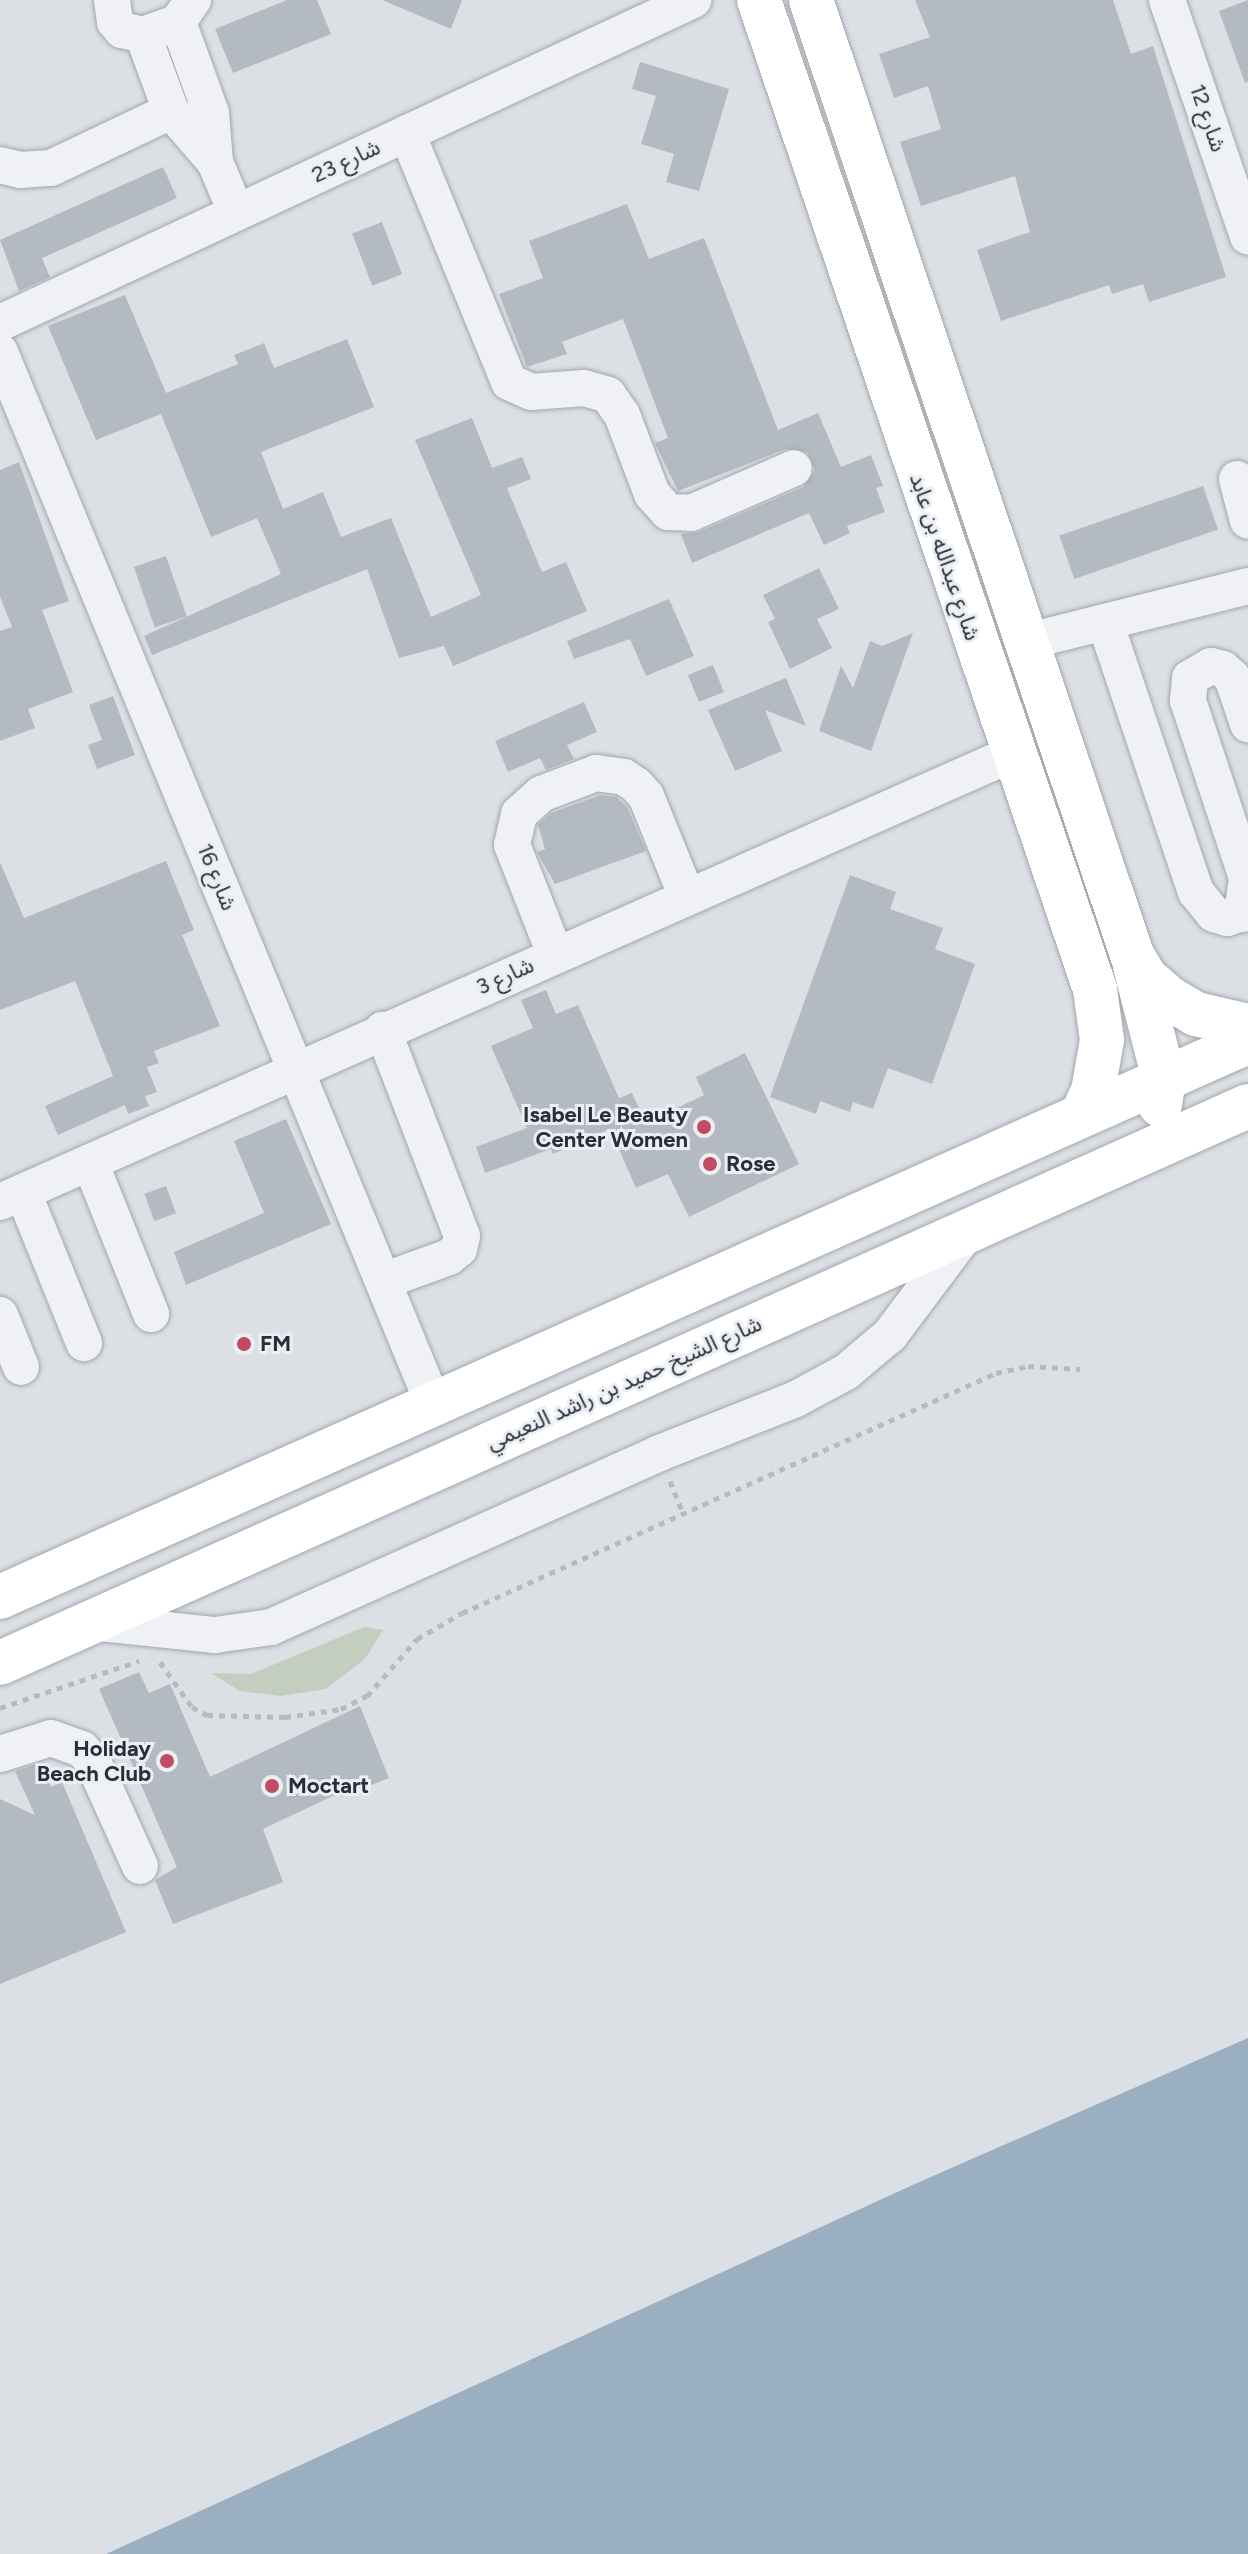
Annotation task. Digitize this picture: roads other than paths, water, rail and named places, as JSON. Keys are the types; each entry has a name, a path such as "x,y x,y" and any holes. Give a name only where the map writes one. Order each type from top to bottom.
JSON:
{"main road":[{"name":"شارع عبدالله بن عابد","path":"759,0 1100,1014 1100,1066 1082,1115"},
{"path":"818,5 851,115 1091,824 1132,955 1164,1079 1163,1095 1150,1123 1073,1184"},
{"path":"803,134 819,146 839,143 851,115"},
{"path":"1039,839 1059,854 1071,854 1083,847 1091,824"},
{"path":"1132,955 1146,978 1169,998 1196,1014 1248,1026"},
{"path":"0,1597 1248,1042"},
{"name":"شارع الشيخ حميد بن راشد النعيمي","path":"0,1663 1248,1106"}],"street":[{"path":"112,0 115,22 122,30 143,35 186,11 211,113 215,162"},
{"name":"شارع 23","path":"0,323 693,0"},
{"name":"شارع 12","path":"1167,0 1236,165 1248,237"},
{"path":"143,35 171,111 215,162 236,212"},
{"path":"0,165 20,170 51,168 171,111"},
{"path":"407,133 509,382 531,392 584,388 608,395 622,415 652,494 668,512 691,513 794,468"},
{"name":"شارع 16","path":"0,352 433,1403"},
{"path":"1237,479 1248,521"},
{"path":"1029,641 1248,586"},
{"path":"1105,622 1196,892 1214,914 1245,913 1247,878 1188,701 1190,678 1211,666 1223,669 1232,677 1248,724"},
{"name":"شارع 3","path":"12,1197 383,1030 1012,754"},
{"path":"555,954 512,845 519,814 541,794 596,773 624,777 636,785 646,796 687,897"},
{"path":"383,1030 462,1236 459,1249 449,1257 383,1281"},
{"path":"90,1162 151,1314"},
{"path":"12,1197 84,1343"},
{"path":"91,1622 215,1635 271,1627 657,1454 796,1399 846,1372 890,1335 968,1231"},
{"path":"0,1315 21,1367"},
{"path":"0,1754 51,1738 82,1749 93,1762 140,1866"}],"water":[{"path":"1248,2038 1248,2554 106,2554 917,2183"}],"place":[{"name":"Isabel Le Beauty Center Women","path":"704,1127"},
{"name":"Rose","path":"710,1164"},
{"name":"FM","path":"244,1344"},
{"name":"Holiday Beach Club","path":"167,1761"},
{"name":"Moctart","path":"272,1786"}]}
